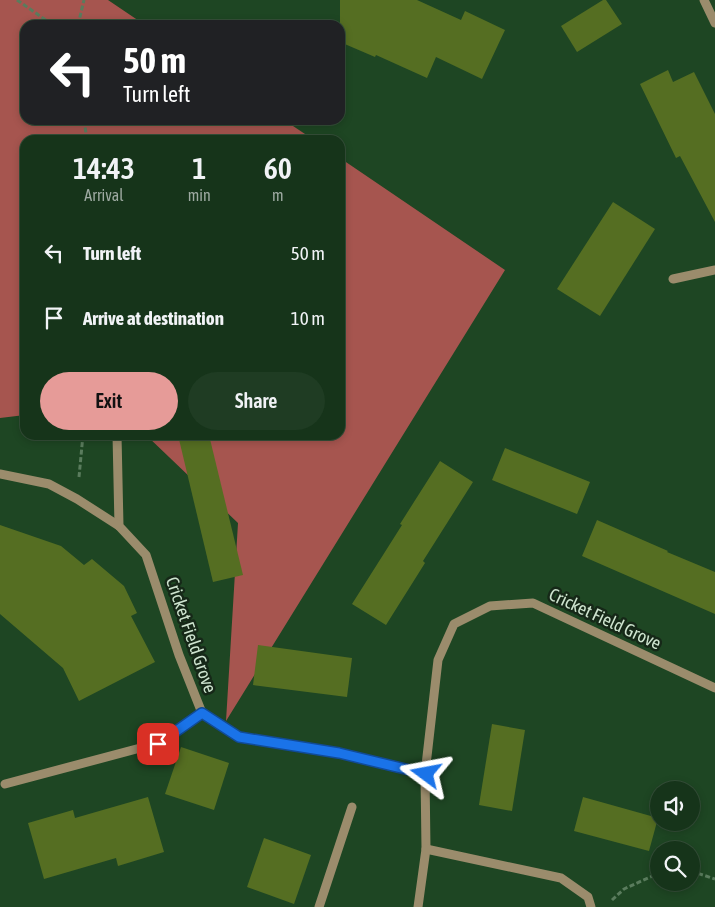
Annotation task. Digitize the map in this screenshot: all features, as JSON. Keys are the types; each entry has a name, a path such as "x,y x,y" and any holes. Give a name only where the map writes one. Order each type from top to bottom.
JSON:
{"street":[{"path":"704,0 715,23"},
{"path":"673,279 715,270"},
{"path":"117,440 119,526"},
{"name":"Cricket Field Grove","path":"0,474 49,484 77,499 119,526 146,555 179,654 202,713 239,737 339,753 426,774"},
{"name":"Cricket Field Grove","path":"418,907 426,849 426,774 438,660 454,624 490,606 533,603 715,688"},
{"path":"5,784 158,744 202,713"},
{"path":"319,907 352,806"},
{"path":"426,849 561,878 588,897 591,907"}],"path":[{"path":"17,0 46,20"},
{"path":"79,20 84,0"},
{"path":"77,499 83,440"},
{"path":"700,874 715,879"},
{"path":"610,901 624,888 650,877"}],"shaded area":[{"path":"0,0 108,0 138,20 20,20 20,125 292,125 306,135 20,135 20,416 0,418"},
{"path":"345,161 505,270 226,721 238,523 151,440 345,440"}],"building":[{"path":"340,0 417,0 461,20 465,11 505,30 482,79 436,57 427,78 376,55 375,57 345,44 345,20 340,20"},
{"path":"603,0 606,0 622,24 577,52 561,26"},
{"path":"668,70 673,82 694,72 715,114 715,222 680,156 676,158 640,84"},
{"path":"613,202 655,229 600,316 557,289"},
{"path":"179,440 210,440 243,575 213,582"},
{"path":"505,448 590,482 577,514 492,480"},
{"path":"440,461 473,482 423,561 425,563 386,625 352,604"},
{"path":"597,520 715,572 715,614 582,556"},
{"path":"0,525 61,546 84,565 92,559 124,586 137,613 131,616 155,662 79,701 63,668 0,614"},
{"path":"258,645 352,658 347,697 253,685"},
{"path":"492,724 525,730 512,811 479,805"},
{"path":"181,747 229,763 214,810 165,794"},
{"path":"148,797 164,852 118,866 116,858 44,879 28,823 73,810 75,818"},
{"path":"583,797 650,816 650,831 654,831 652,841 650,841 649,851 574,831"},
{"path":"264,838 311,855 294,904 247,887"}],"route":[{"path":"158,744 202,713 239,737 339,753 426,774"}]}
